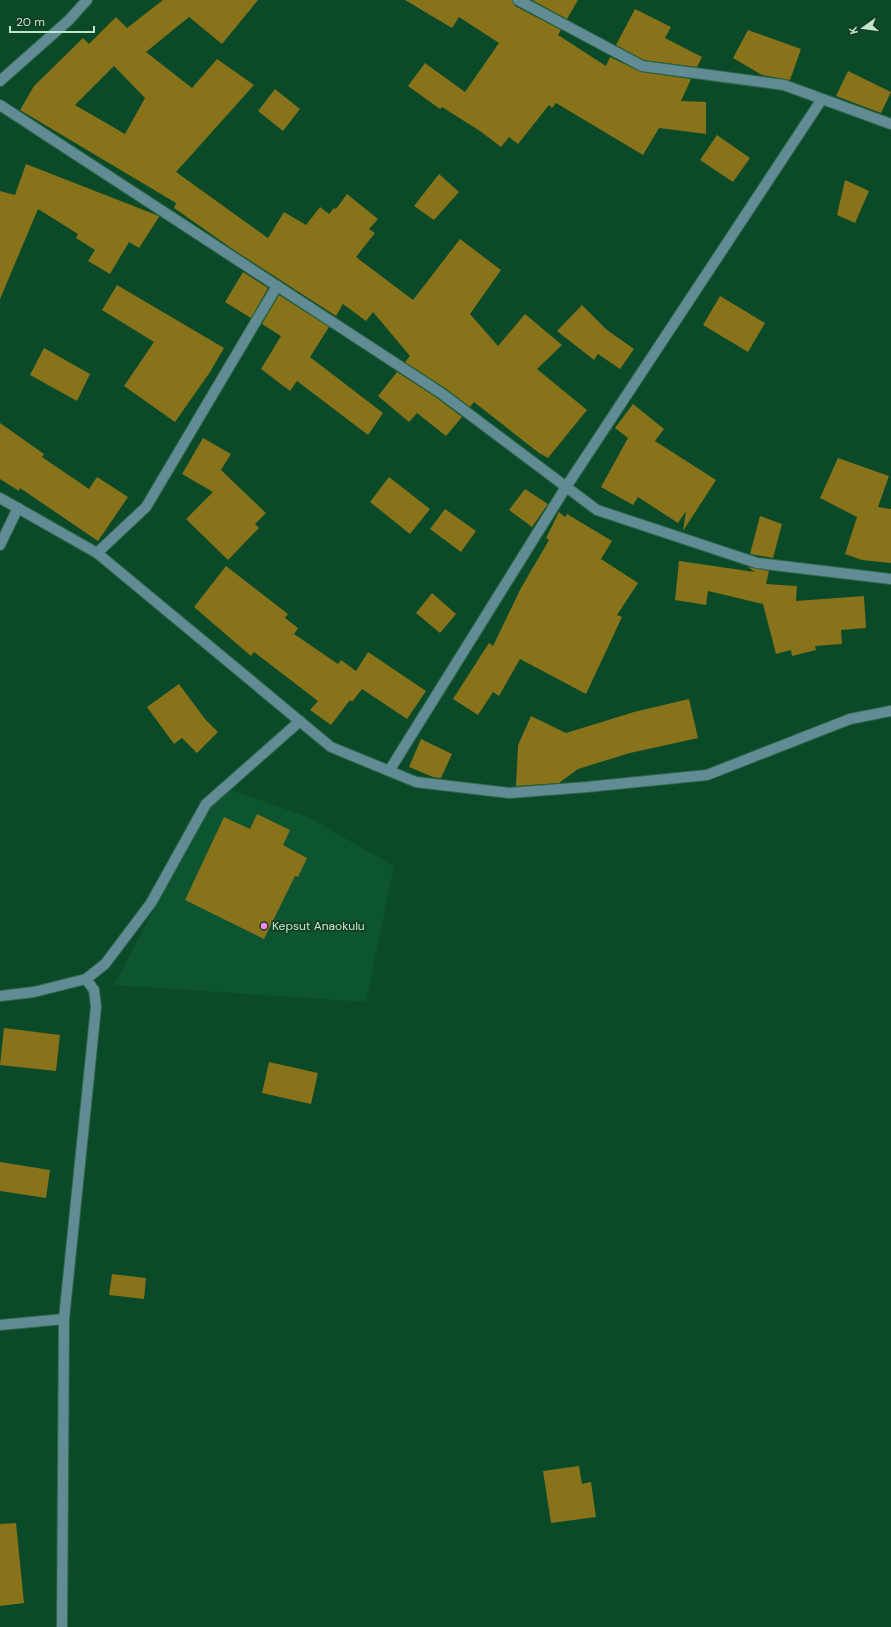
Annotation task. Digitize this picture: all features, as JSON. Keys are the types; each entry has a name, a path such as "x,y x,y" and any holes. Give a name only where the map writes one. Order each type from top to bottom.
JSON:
{"street":[{"path":"0,81 69,20 87,0"},
{"path":"518,0 642,66 784,85 891,124"},
{"path":"389,771 566,486 822,99"},
{"path":"0,105 441,393 597,510 757,563 891,579"},
{"path":"97,553 146,507 277,286"},
{"path":"0,498 97,553 331,747 416,782 509,793 707,775 850,719 891,711"},
{"path":"0,545 18,508"},
{"path":"0,996 34,992 86,980 105,964 151,903 206,804 300,721"},
{"path":"62,1627 64,1319 96,1007 94,990 86,980"},
{"path":"0,1325 64,1319"}],"shaded area":[{"name":"Kepsut Anaokulu","path":"219,786 308,817 394,866 366,1002 114,985"}],"building":[{"path":"163,0 258,0 222,44 189,17 146,52 192,88 217,59 254,85 176,172 268,238 284,212 306,225 320,207 329,214 334,208 336,209 347,194 378,219 369,229 375,233 356,257 413,300 460,239 501,270 470,314 498,346 525,314 562,345 537,369 587,410 548,458 539,453 474,402 470,407 445,388 405,362 410,356 373,312 366,321 343,304 336,316 234,250 174,208 176,203 20,110 34,86 83,38 89,44 116,17 127,28","holes":["114,66 145,98 125,134 75,105"]},
{"path":"405,0 512,0 515,6 561,30 558,35 606,66 610,57 641,72 691,79 681,101 706,102 706,134 659,128 643,155 556,103 552,108 549,105 518,144 509,137 501,147 480,131 442,107 440,109 408,86 425,63 465,92 499,43 459,17 452,28"},
{"path":"532,0 578,0 567,19"},
{"path":"635,9 671,27 665,38 702,57 697,67 644,60 616,45"},
{"path":"748,30 801,49 790,80 762,75 733,58"},
{"path":"848,71 891,92 881,113 836,96"},
{"path":"275,89 300,109 283,131 258,111"},
{"path":"717,135 750,158 733,182 700,160"},
{"path":"26,164 159,217 139,248 129,242 110,274 88,261 95,250 76,238 78,234 38,209 0,299 0,191 15,195"},
{"path":"439,174 459,192 434,220 414,206"},
{"path":"845,180 869,191 855,223 837,215"},
{"path":"243,272 268,288 251,318 225,302"},
{"path":"117,285 224,348 210,372 175,422 124,386 154,342 102,310"},
{"path":"279,295 329,327 310,357 383,413 368,435 297,381 290,391 261,369 281,336 262,324"},
{"path":"720,296 765,323 748,352 703,325"},
{"path":"582,305 607,330 634,349 620,369 598,354 594,360 557,331"},
{"path":"44,348 90,374 77,401 30,375"},
{"path":"397,372 437,398 462,417 446,436 417,413 409,422 378,396"},
{"path":"633,404 664,429 655,441 716,480 683,531 686,511 678,523 638,497 633,505 601,487 628,438 615,428"},
{"path":"0,423 44,454 42,457 89,489 97,477 128,497 98,541 20,488 19,491 0,479"},
{"path":"203,438 231,454 221,470 266,513 255,524 259,528 228,560 186,519 213,492 182,474"},
{"path":"838,458 889,476 878,507 891,509 891,563 862,560 845,554 857,517 820,498"},
{"path":"389,477 430,509 410,534 370,502"},
{"path":"525,489 548,504 532,527 509,510"},
{"path":"445,509 476,531 461,552 430,529"},
{"path":"559,512 565,517 567,514 612,541 601,559 638,583 617,615 622,617 586,694 520,659 499,696 493,692 478,715 453,699 489,643 493,646 521,588 549,540 546,538"},
{"path":"760,516 782,524 773,558 750,554"},
{"path":"679,561 755,572 748,567 769,571 766,584 797,586 796,601 864,596 866,628 841,630 842,644 815,646 816,650 792,656 791,650 776,654 763,604 708,591 706,605 675,600"},
{"path":"226,566 288,614 285,618 298,628 294,634 338,664 341,660 356,671 368,652 426,691 407,719 362,689 352,702 350,700 331,725 310,710 318,701 254,652 251,656 194,607"},
{"path":"432,593 456,614 440,633 416,613"},
{"path":"179,684 205,719 218,732 197,753 182,738 174,744 147,707"},
{"path":"689,699 698,738 630,753 578,769 559,783 516,786 518,745 531,716 566,733 634,712"},
{"path":"421,739 452,754 441,778 433,777 409,767"},
{"path":"257,814 290,830 283,845 307,858 298,877 295,876 264,939 185,900 224,817 250,829"},
{"path":"4,1028 60,1035 56,1071 0,1065"},
{"path":"269,1062 318,1073 311,1104 262,1093"},
{"path":"0,1162 50,1170 46,1198 0,1191"},
{"path":"112,1274 146,1278 144,1299 109,1295"},
{"path":"579,1466 582,1484 591,1482 596,1517 551,1523 543,1471"},
{"path":"16,1523 24,1603 0,1606 0,1524"}],"place":[{"name":"Kepsut Anaokulu","path":"264,926"}]}
